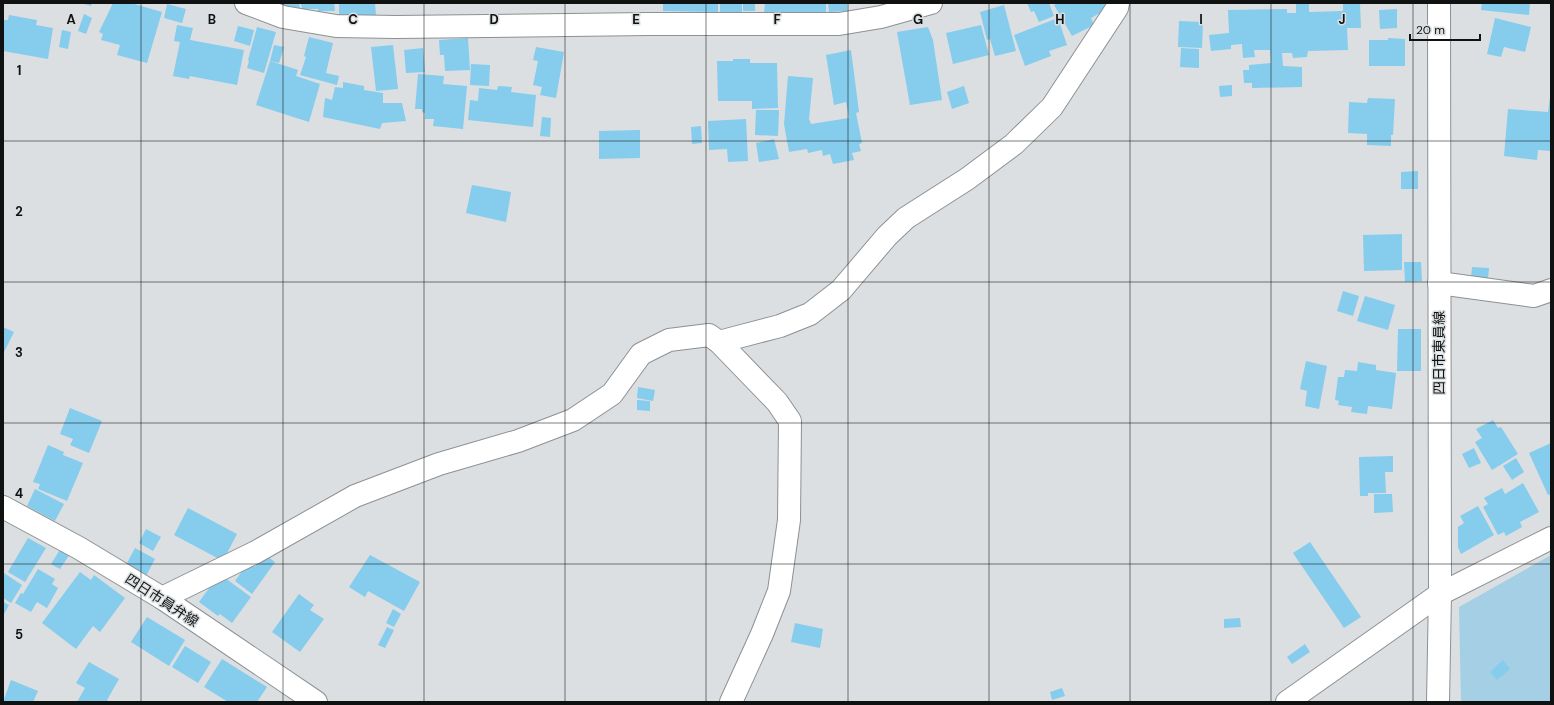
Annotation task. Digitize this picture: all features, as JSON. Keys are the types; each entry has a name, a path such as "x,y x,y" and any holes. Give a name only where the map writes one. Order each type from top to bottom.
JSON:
{"street":[{"path":"246,3 283,17 336,26 396,27 649,24 839,24 881,17 931,3"},
{"path":"719,342 780,326 810,314 841,290 887,236 906,218 967,179 1014,144 1052,107 1117,8 1118,3"},
{"name":"四日市東員線","path":"1438,702 1440,594 1439,3"},
{"path":"1439,284 1534,296 1551,290"},
{"path":"162,598 256,552 355,496 440,464 518,441 573,420 612,394 641,354 669,340 709,335 719,342 778,402 790,421 788,520 779,591 762,634 731,702"},
{"name":"四日市員弁線","path":"3,507 79,548 162,598 316,702"},
{"path":"1287,702 1440,594 1551,538"}],"shaded area":[{"path":"1551,555 1551,702 1461,702 1459,607"}],"building":[{"path":"81,3 92,3 91,6"},
{"path":"113,3 131,3 162,12 147,63 117,55 120,45 101,40 103,34 99,32"},
{"path":"279,3 299,3 300,9 279,6"},
{"path":"301,3 334,3 335,11 302,9"},
{"path":"339,3 375,3 376,15 339,17"},
{"path":"663,3 718,3 718,12 663,11"},
{"path":"720,3 742,3 742,12 720,12"},
{"path":"743,3 755,3 755,11 743,11"},
{"path":"765,3 826,3 826,13 764,13"},
{"path":"828,3 847,3 847,11 829,12"},
{"path":"1027,3 1049,3 1054,16 1039,22 1034,11 1031,12"},
{"path":"1058,3 1109,3 1105,5 1107,9 1091,18 1094,25 1072,36 1054,5"},
{"path":"1296,3 1309,3 1309,12 1343,11 1343,3 1360,3 1361,28 1347,28 1348,50 1308,51 1307,57 1293,58 1292,53 1282,53 1283,66 1302,67 1302,87 1252,88 1252,83 1244,83 1243,70 1249,70 1249,65 1271,63 1270,50 1254,50 1255,57 1243,58 1242,44 1231,45 1231,49 1211,51 1209,35 1229,33 1228,10 1287,9 1287,13 1296,13"},
{"path":"1482,3 1530,3 1529,15 1481,10"},
{"path":"167,4 186,9 182,23 164,18"},
{"path":"1004,5 1016,51 995,56 990,39 987,40 980,12"},
{"path":"1397,9 1397,28 1380,29 1379,10"},
{"path":"84,14 92,18 86,34 78,31"},
{"path":"9,15 37,20 36,25 53,28 48,59 3,51 3,20 8,20"},
{"path":"1058,18 1067,45 1049,51 1051,56 1025,66 1014,35"},
{"path":"1495,18 1531,27 1525,52 1504,47 1501,57 1487,54"},
{"path":"1179,21 1203,22 1202,48 1178,47"},
{"path":"177,25 193,28 190,40 244,50 237,85 190,76 189,79 173,76 180,42 174,41"},
{"path":"981,25 989,55 953,64 946,33"},
{"path":"238,26 254,30 250,46 234,41"},
{"path":"257,27 276,32 264,73 247,68"},
{"path":"928,27 933,40 942,100 910,105 897,32"},
{"path":"62,30 71,32 68,49 59,47"},
{"path":"309,37 333,43 326,73 339,76 337,85 300,75 306,57 304,56"},
{"path":"468,38 470,70 445,71 444,55 440,55 439,40"},
{"path":"1388,38 1405,39 1405,66 1369,66 1369,40 1388,40"},
{"path":"274,45 284,47 279,63 270,61"},
{"path":"393,45 398,89 376,91 371,47"},
{"path":"536,47 564,52 556,98 540,95 542,87 533,85 538,61 533,60"},
{"path":"423,48 425,72 406,73 404,50"},
{"path":"1181,48 1199,49 1199,68 1180,67"},
{"path":"851,50 859,112 856,113 862,143 859,144 861,151 852,153 854,160 833,164 830,154 823,156 822,150 808,153 807,149 789,152 784,124 788,76 813,78 809,119 811,124 849,118 846,102 834,105 826,55"},
{"path":"733,59 750,59 750,63 777,63 778,108 752,109 752,101 718,101 717,61 733,61"},
{"path":"270,61 298,70 296,76 320,84 309,122 256,105"},
{"path":"471,64 490,65 489,86 470,85"},
{"path":"418,74 444,76 443,84 467,86 463,129 433,126 434,119 425,119 425,113 422,112 422,109 415,109"},
{"path":"343,82 364,86 364,90 383,93 383,103 402,103 406,121 382,123 380,129 323,117 325,98 332,100 335,87 343,88"},
{"path":"1232,85 1232,96 1220,97 1219,86"},
{"path":"498,86 512,87 511,92 536,95 533,127 468,120 470,100 478,101 479,88 497,90"},
{"path":"964,86 969,103 952,109 947,92"},
{"path":"1550,97 1551,151 1538,150 1537,160 1504,156 1508,109 1548,112"},
{"path":"1368,98 1395,99 1391,146 1367,145 1367,134 1348,133 1349,102 1367,103"},
{"path":"756,110 779,110 778,136 755,135"},
{"path":"542,117 551,118 550,137 540,136"},
{"path":"746,119 748,161 728,162 727,149 709,150 708,121"},
{"path":"701,126 702,143 692,144 691,127"},
{"path":"640,130 640,158 599,159 599,131"},
{"path":"774,139 779,159 759,162 756,143"},
{"path":"1418,171 1418,189 1401,189 1401,172"},
{"path":"472,185 511,192 506,222 466,213"},
{"path":"1402,234 1402,270 1364,271 1363,235"},
{"path":"1404,262 1421,262 1422,281 1405,282"},
{"path":"1472,267 1489,268 1488,279 1471,278"},
{"path":"1343,291 1359,296 1353,316 1337,311"},
{"path":"1365,296 1395,305 1388,330 1357,321"},
{"path":"3,327 14,332 3,354"},
{"path":"1398,329 1421,329 1421,371 1397,371"},
{"path":"1306,361 1327,366 1319,409 1305,406 1307,391 1300,389"},
{"path":"1358,362 1376,365 1376,370 1396,373 1392,409 1368,406 1367,414 1351,412 1352,407 1338,405 1339,401 1335,400 1338,377 1344,377 1345,370 1357,371"},
{"path":"638,387 655,390 653,401 637,398"},
{"path":"637,400 650,401 650,411 637,410"},
{"path":"70,408 102,421 89,453 70,445 73,439 60,434"},
{"path":"1493,420 1498,428 1501,427 1518,454 1492,470 1475,442 1482,438 1476,429"},
{"path":"1551,443 1551,494 1548,495 1529,453"},
{"path":"48,445 64,452 63,455 83,463 67,501 38,489 40,484 33,482"},
{"path":"1474,448 1481,463 1469,468 1462,454"},
{"path":"1393,456 1393,472 1385,472 1386,493 1368,493 1368,496 1360,496 1359,457"},
{"path":"1516,458 1524,472 1512,480 1503,466"},
{"path":"1523,483 1539,512 1520,522 1522,527 1506,536 1504,532 1498,535 1483,507 1488,504 1484,498 1502,488 1505,494"},
{"path":"35,489 64,504 55,521 27,506"},
{"path":"1374,494 1392,494 1393,512 1374,513"},
{"path":"1478,506 1494,535 1461,554 1458,547 1458,527 1464,523 1460,516"},
{"path":"188,508 237,534 223,561 174,535"},
{"path":"146,529 161,537 153,551 139,543"},
{"path":"28,538 46,548 25,582 8,572"},
{"path":"1310,542 1361,617 1344,628 1293,553"},
{"path":"61,548 70,554 60,569 51,564"},
{"path":"135,548 155,559 146,576 126,565"},
{"path":"264,554 275,562 252,594 235,581 249,562 255,567"},
{"path":"370,555 420,582 404,611 368,591 365,597 349,587"},
{"path":"38,569 55,579 52,584 58,588 47,608 37,602 31,612 15,603 21,593 23,594"},
{"path":"80,572 91,580 94,575 125,598 100,632 93,626 76,649 42,623"},
{"path":"4,573 22,585 11,603 3,598"},
{"path":"218,576 225,578 251,597 232,623 220,614 218,616 199,602"},
{"path":"299,594 314,605 310,610 324,619 300,652 272,632"},
{"path":"3,602 9,605 3,616"},
{"path":"393,609 401,614 394,627 386,623"},
{"path":"147,617 185,640 169,666 131,642"},
{"path":"1240,618 1241,627 1224,628 1224,619"},
{"path":"795,623 823,629 820,648 791,642"},
{"path":"387,627 394,630 385,648 378,645"},
{"path":"1305,644 1310,652 1292,664 1287,657"},
{"path":"185,646 211,662 198,683 172,667"},
{"path":"222,659 267,687 257,702 228,702 204,687"},
{"path":"1503,660 1510,669 1497,680 1490,672"},
{"path":"89,662 119,679 107,700 110,702 77,702 85,688 76,683"},
{"path":"11,680 38,691 33,702 3,702"},
{"path":"1062,688 1065,696 1052,700 1050,692"}]}
